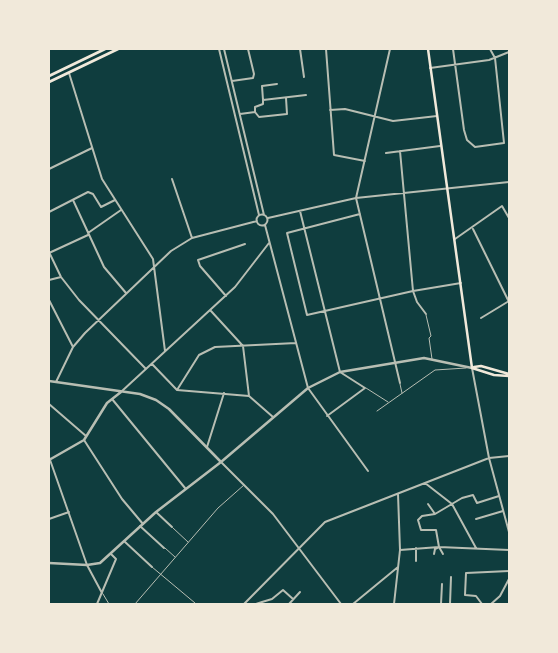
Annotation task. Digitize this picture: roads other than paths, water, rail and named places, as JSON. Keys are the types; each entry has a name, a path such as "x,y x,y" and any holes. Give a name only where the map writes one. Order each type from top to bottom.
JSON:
{"main road":[{"path":"49,76 105,49"},
{"path":"49,82 118,49"},
{"path":"428,49 472,368 494,375 509,375"}],"street":[{"path":"219,49 259,215 257,221"},
{"path":"224,49 264,214 268,218"},
{"path":"232,81 253,78 254,74 248,49"},
{"path":"300,49 304,77"},
{"path":"326,49 334,154 365,161"},
{"path":"390,49 356,198 402,393"},
{"path":"453,49 467,140 476,147 504,143 495,58 490,49"},
{"path":"430,68 495,58 509,52"},
{"path":"69,73 102,179 145,244 154,266 165,351"},
{"path":"277,84 262,86 263,104 254,107 255,112 259,118 287,114 286,98"},
{"path":"263,100 306,95"},
{"path":"330,110 345,109 393,120 437,116"},
{"path":"240,114 255,112"},
{"path":"386,153 441,146"},
{"path":"49,169 92,148"},
{"path":"400,151 413,291 417,302 426,314 431,336 429,338 432,359"},
{"path":"172,178 192,238"},
{"path":"268,218 356,198 509,182"},
{"path":"49,212 88,192 93,194 101,207 115,200"},
{"path":"73,200 104,267 126,293"},
{"path":"455,239 473,229 502,206 509,218"},
{"path":"121,210 88,234 49,252 61,277 79,300 146,369"},
{"path":"300,211 340,372 388,403"},
{"path":"259,215 264,214"},
{"path":"360,214 286,233 307,315 413,291 461,283"},
{"path":"268,218 265,225 269,243 308,388 368,471"},
{"path":"56,382 73,347 99,319 171,251 192,238 257,221"},
{"path":"257,221 260,225 265,225"},
{"path":"473,229 509,301 481,318"},
{"path":"109,604 87,565 49,459 84,440 112,398 226,296 239,283 269,243"},
{"path":"226,296 197,263 202,258 245,244"},
{"path":"49,280 61,277"},
{"path":"49,300 73,347"},
{"path":"211,310 243,346 249,396"},
{"path":"178,390 199,355 215,347 296,343"},
{"path":"49,563 97,564 111,554 156,512 221,462 308,388 340,372 432,359 472,368"},
{"path":"152,364 178,390 249,396 273,417"},
{"path":"377,411 435,370 472,368"},
{"path":"472,368 489,458 509,532"},
{"path":"49,381 148,396 164,404 273,514 341,604"},
{"path":"327,416 365,388"},
{"path":"207,447 224,393"},
{"path":"112,398 185,488"},
{"path":"49,404 86,436"},
{"path":"84,440 122,499 142,525 175,558"},
{"path":"244,604 325,522 489,458 509,456"},
{"path":"424,483 452,504 476,548"},
{"path":"135,604 218,508 245,484"},
{"path":"394,604 400,550 398,494"},
{"path":"444,554 440,547 436,530 421,530 418,520 422,516 435,514 462,498 473,495 477,504 499,496"},
{"path":"428,504 435,514"},
{"path":"476,519 503,511"},
{"path":"49,519 68,512"},
{"path":"156,512 189,542"},
{"path":"124,541 195,604"},
{"path":"400,550 440,547 509,550"},
{"path":"434,554 435,549 440,547"},
{"path":"416,548 416,561"},
{"path":"97,604 116,559 111,554"},
{"path":"353,604 398,567"},
{"path":"482,604 476,596 465,595 466,573 509,571"},
{"path":"450,604 451,577"},
{"path":"491,604 500,596 509,579"},
{"path":"441,604 442,584"},
{"path":"256,604 272,599 283,590 293,599"},
{"path":"289,604 300,592"}]}
